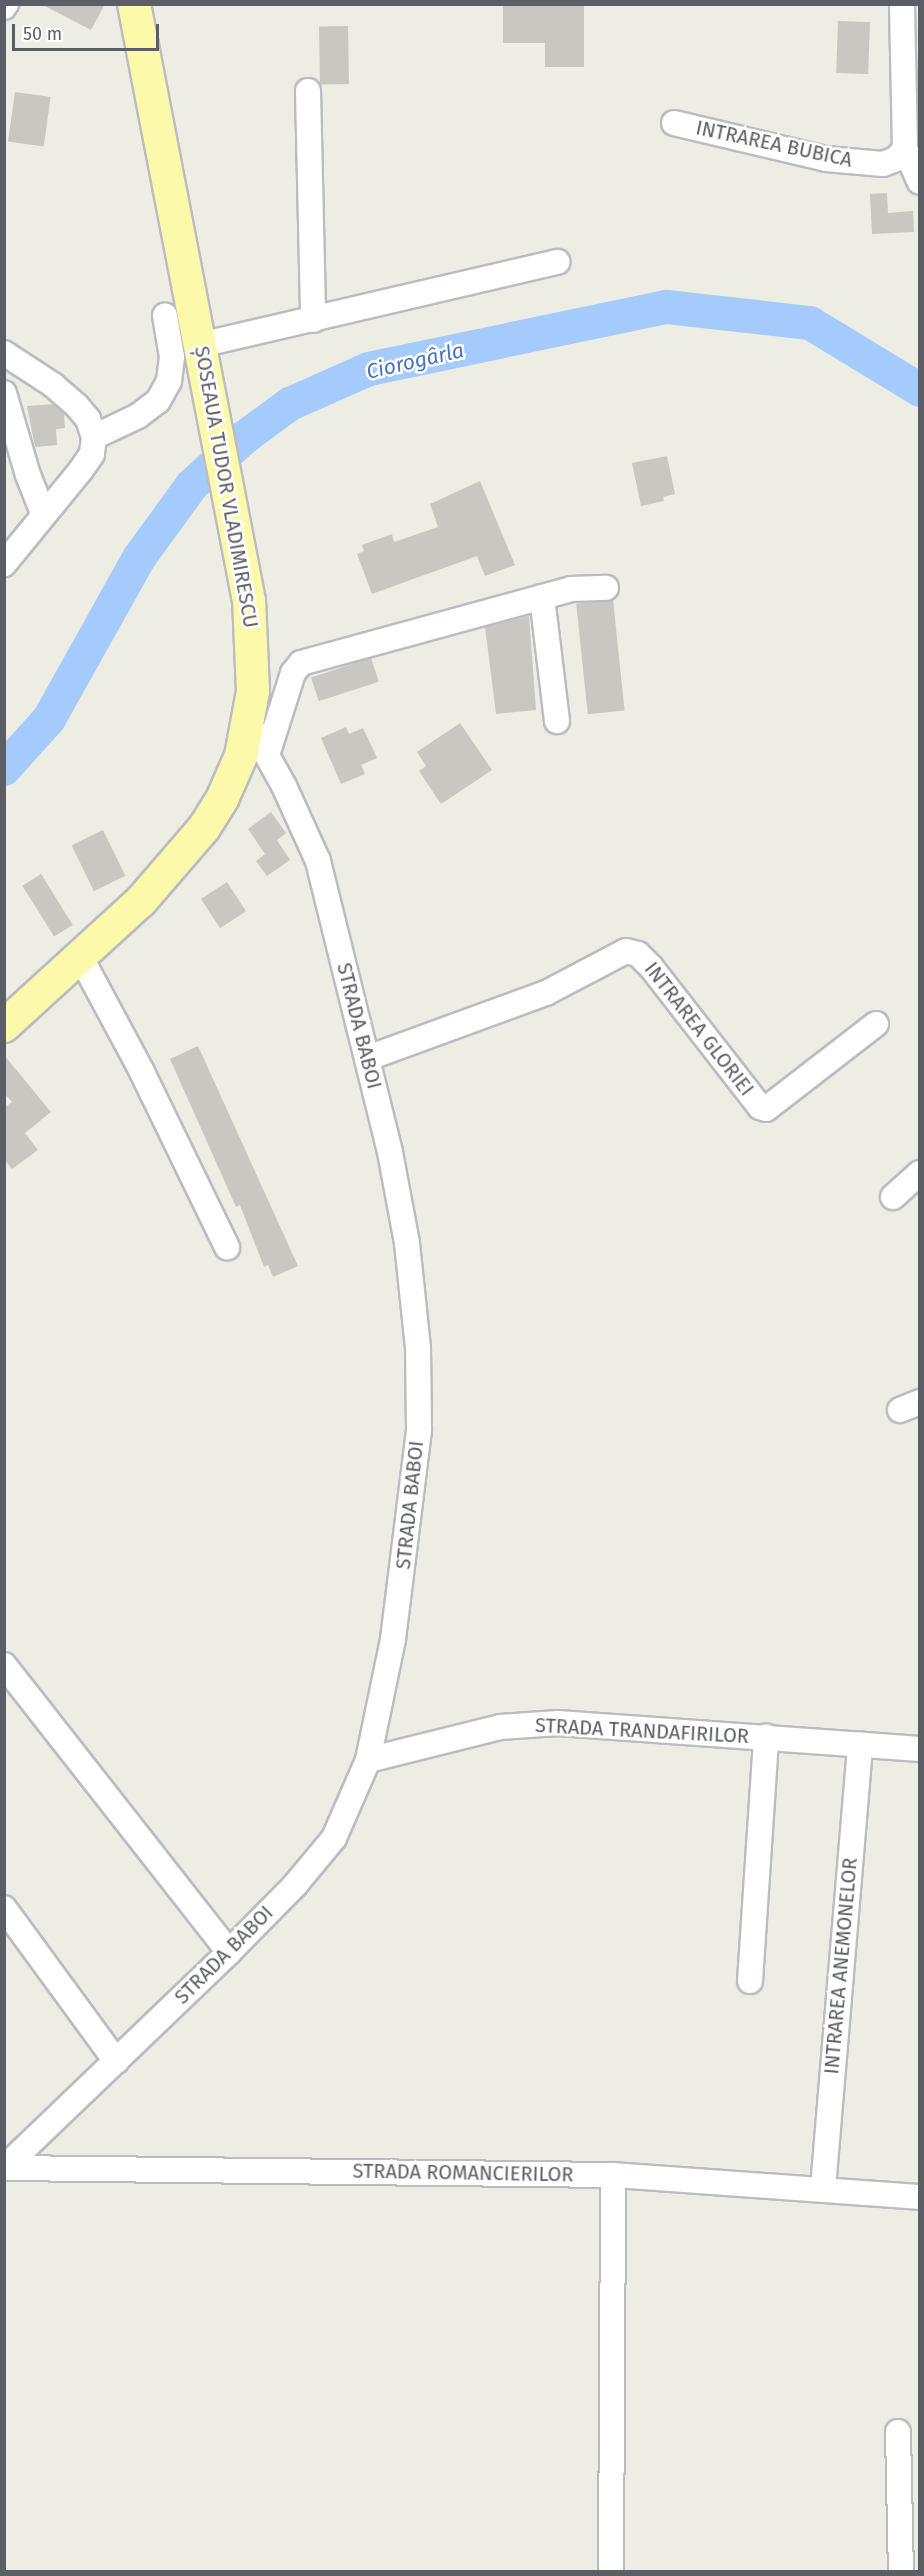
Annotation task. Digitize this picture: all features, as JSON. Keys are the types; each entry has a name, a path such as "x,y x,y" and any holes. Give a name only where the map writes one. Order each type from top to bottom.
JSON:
{"main road":[{"name":"ȘOSEAUA TUDOR VLADIMIRESCU","path":"4,1026 81,958 162,879 204,828 223,797 249,723 254,664 249,601 134,4"}],"street":[{"path":"902,4 912,43 912,151 920,182"},
{"path":"308,91 313,320"},
{"name":"INTRAREA BUBICA","path":"674,123 826,159 883,164 912,151"},
{"path":"201,350 313,320 557,262"},
{"path":"94,437 138,416 158,401 169,381 172,357 165,316"},
{"path":"4,353 53,385 77,406 88,419 94,437 86,462 4,564"},
{"path":"4,393 28,475 43,513"},
{"path":"267,755 293,673 302,663 542,597 584,587 606,588"},
{"path":"542,597 557,721"},
{"name":"STRADA BABOI","path":"5,2168 229,1952 295,1885 334,1838 368,1760 393,1640 409,1532 418,1383 407,1243 368,1058 318,861 249,723"},
{"name":"INTRAREA GLORIEI","path":"368,1058 546,993 626,951 643,958 760,1107 766,1109 876,1024"},
{"path":"81,958 142,1072 227,1247"},
{"path":"893,1197 920,1173"},
{"path":"4,1665 229,1952"},
{"name":"STRADA TRANDAFIRILOR","path":"368,1760 500,1727 558,1723 920,1749"},
{"path":"750,1981 766,1737"},
{"name":"INTRAREA ANEMONELOR","path":"823,2188 860,1744"},
{"path":"4,1908 116,2061"},
{"name":"STRADA ROMANCIERILOR","path":"5,2168 613,2175 823,2188 920,2197"},
{"path":"611,2571 613,2175"},
{"path":"898,2432 901,2571"}],"building":[{"path":"41,4 105,4 91,30"},
{"path":"503,4 584,4 584,67 545,67 545,43 503,43"},
{"path":"838,21 870,22 868,74 836,73"},
{"path":"348,26 349,84 320,84 319,27"},
{"path":"15,92 51,97 44,147 8,142"},
{"path":"887,193 888,213 913,211 914,232 872,234 870,194"},
{"path":"53,404 64,414 65,428 56,429 57,445 35,447 27,406"},
{"path":"667,456 675,494 663,497 664,501 641,506 632,463"},
{"path":"480,481 515,565 485,576 477,556 372,594 357,554 364,551 362,545 392,534 394,542 438,527 430,504"},
{"path":"613,600 625,710 588,714 576,604"},
{"path":"529,616 536,710 496,714 485,627"},
{"path":"371,658 379,682 319,701 311,677"},
{"path":"460,723 492,770 441,804 419,771 426,766 417,752"},
{"path":"346,727 349,734 363,728 377,758 361,765 365,774 341,784 321,738"},
{"path":"271,812 286,833 277,840 290,860 267,876 256,861 265,854 248,829"},
{"path":"103,830 125,876 94,891 72,845"},
{"path":"41,874 73,925 54,937 22,886"},
{"path":"227,882 246,911 220,928 201,899"},
{"path":"198,1046 298,1266 273,1277 268,1265 264,1267 240,1205 236,1207 170,1059"},
{"path":"4,1055 51,1112 25,1133 38,1150 12,1169 4,1159 4,1108 12,1102 4,1093"}],"waterway":[{"name":"Ciorogârla","path":"4,769 49,719 139,558 192,485 245,437 290,404 369,369 667,307 810,323 920,390"}]}
